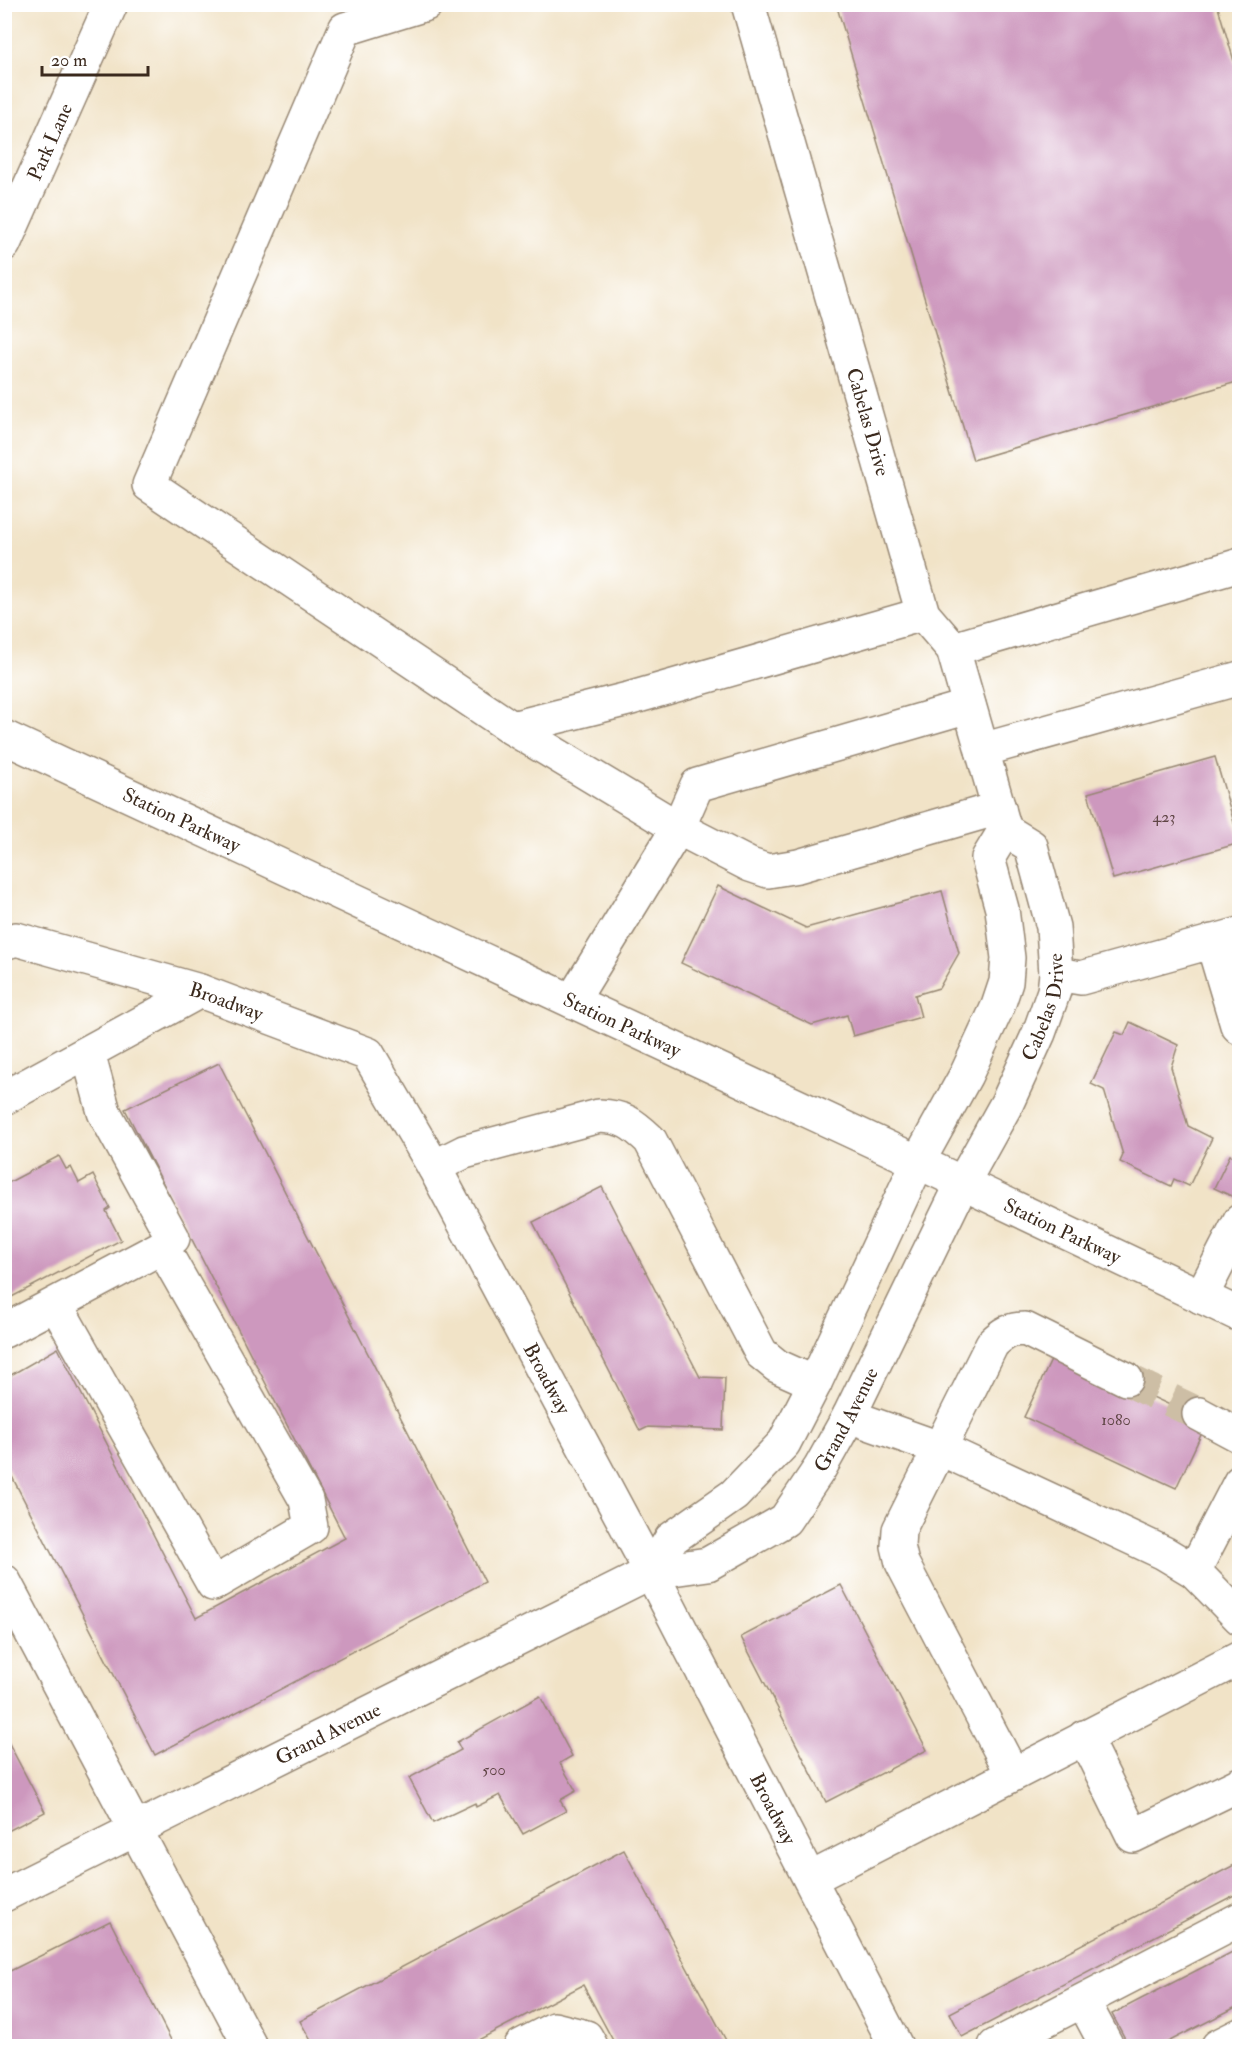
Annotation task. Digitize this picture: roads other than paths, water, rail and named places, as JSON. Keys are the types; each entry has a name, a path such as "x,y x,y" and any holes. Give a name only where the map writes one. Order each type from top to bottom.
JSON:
{"street":[{"name":"Park Lane","path":"4,244 111,4"},
{"path":"426,4 345,29 149,485 512,728 678,828 750,865 768,871 798,866 1002,819"},
{"name":"Cabelas Drive","path":"748,4 922,614 953,650 1002,819 1031,846 1053,927 1056,974 1054,991 1039,1033 1007,1103 962,1184"},
{"path":"953,650 1239,565"},
{"path":"512,728 628,699 922,614"},
{"path":"982,750 1239,678"},
{"path":"572,1001 678,828 697,785 969,706"},
{"name":"Station Parkway","path":"4,737 918,1162 1239,1315"},
{"name":"Cabelas Drive","path":"918,1162 966,1075 998,1006 1006,982 1006,933 987,858 1002,819"},
{"path":"1056,974 1081,978 1226,937 1239,1028"},
{"name":"Broadway","path":"4,943 16,939 200,991 368,1054 434,1167 651,1572 896,2046"},
{"path":"4,1098 200,991"},
{"path":"4,1331 162,1247 173,1238 104,1112 88,1053"},
{"path":"434,1167 464,1152 599,1116 619,1117 636,1127 650,1140 761,1353 777,1366 815,1383"},
{"path":"651,1572 671,1539 734,1495 784,1443 815,1383 918,1162"},
{"name":"Grand Avenue","path":"4,1895 136,1827 651,1572 708,1564 784,1520 820,1468 849,1416 962,1184"},
{"path":"1201,1297 1239,1221"},
{"path":"56,1305 213,1584 311,1527 306,1500 162,1247"},
{"path":"1012,1773 902,1563 898,1546 900,1530 992,1344 1003,1333 1014,1329 1025,1329 1126,1379"},
{"path":"1199,1414 1239,1436"},
{"path":"849,1416 939,1448 1164,1553 1194,1570 1239,1618"},
{"path":"1194,1570 1239,1482"},
{"path":"1194,1570 1239,1535"},
{"path":"4,1581 250,2046"},
{"path":"810,1879 1239,1658"},
{"path":"1084,1737 1132,1836 1239,1784"},
{"path":"995,2046 1239,1919"},
{"path":"1083,2001 1107,2046"},
{"path":"521,2046 554,2029 586,2037 591,2046"},
{"path":"1218,2046 1239,2036"}],"tunnel":[{"path":"1126,1379 1199,1414"}]}
